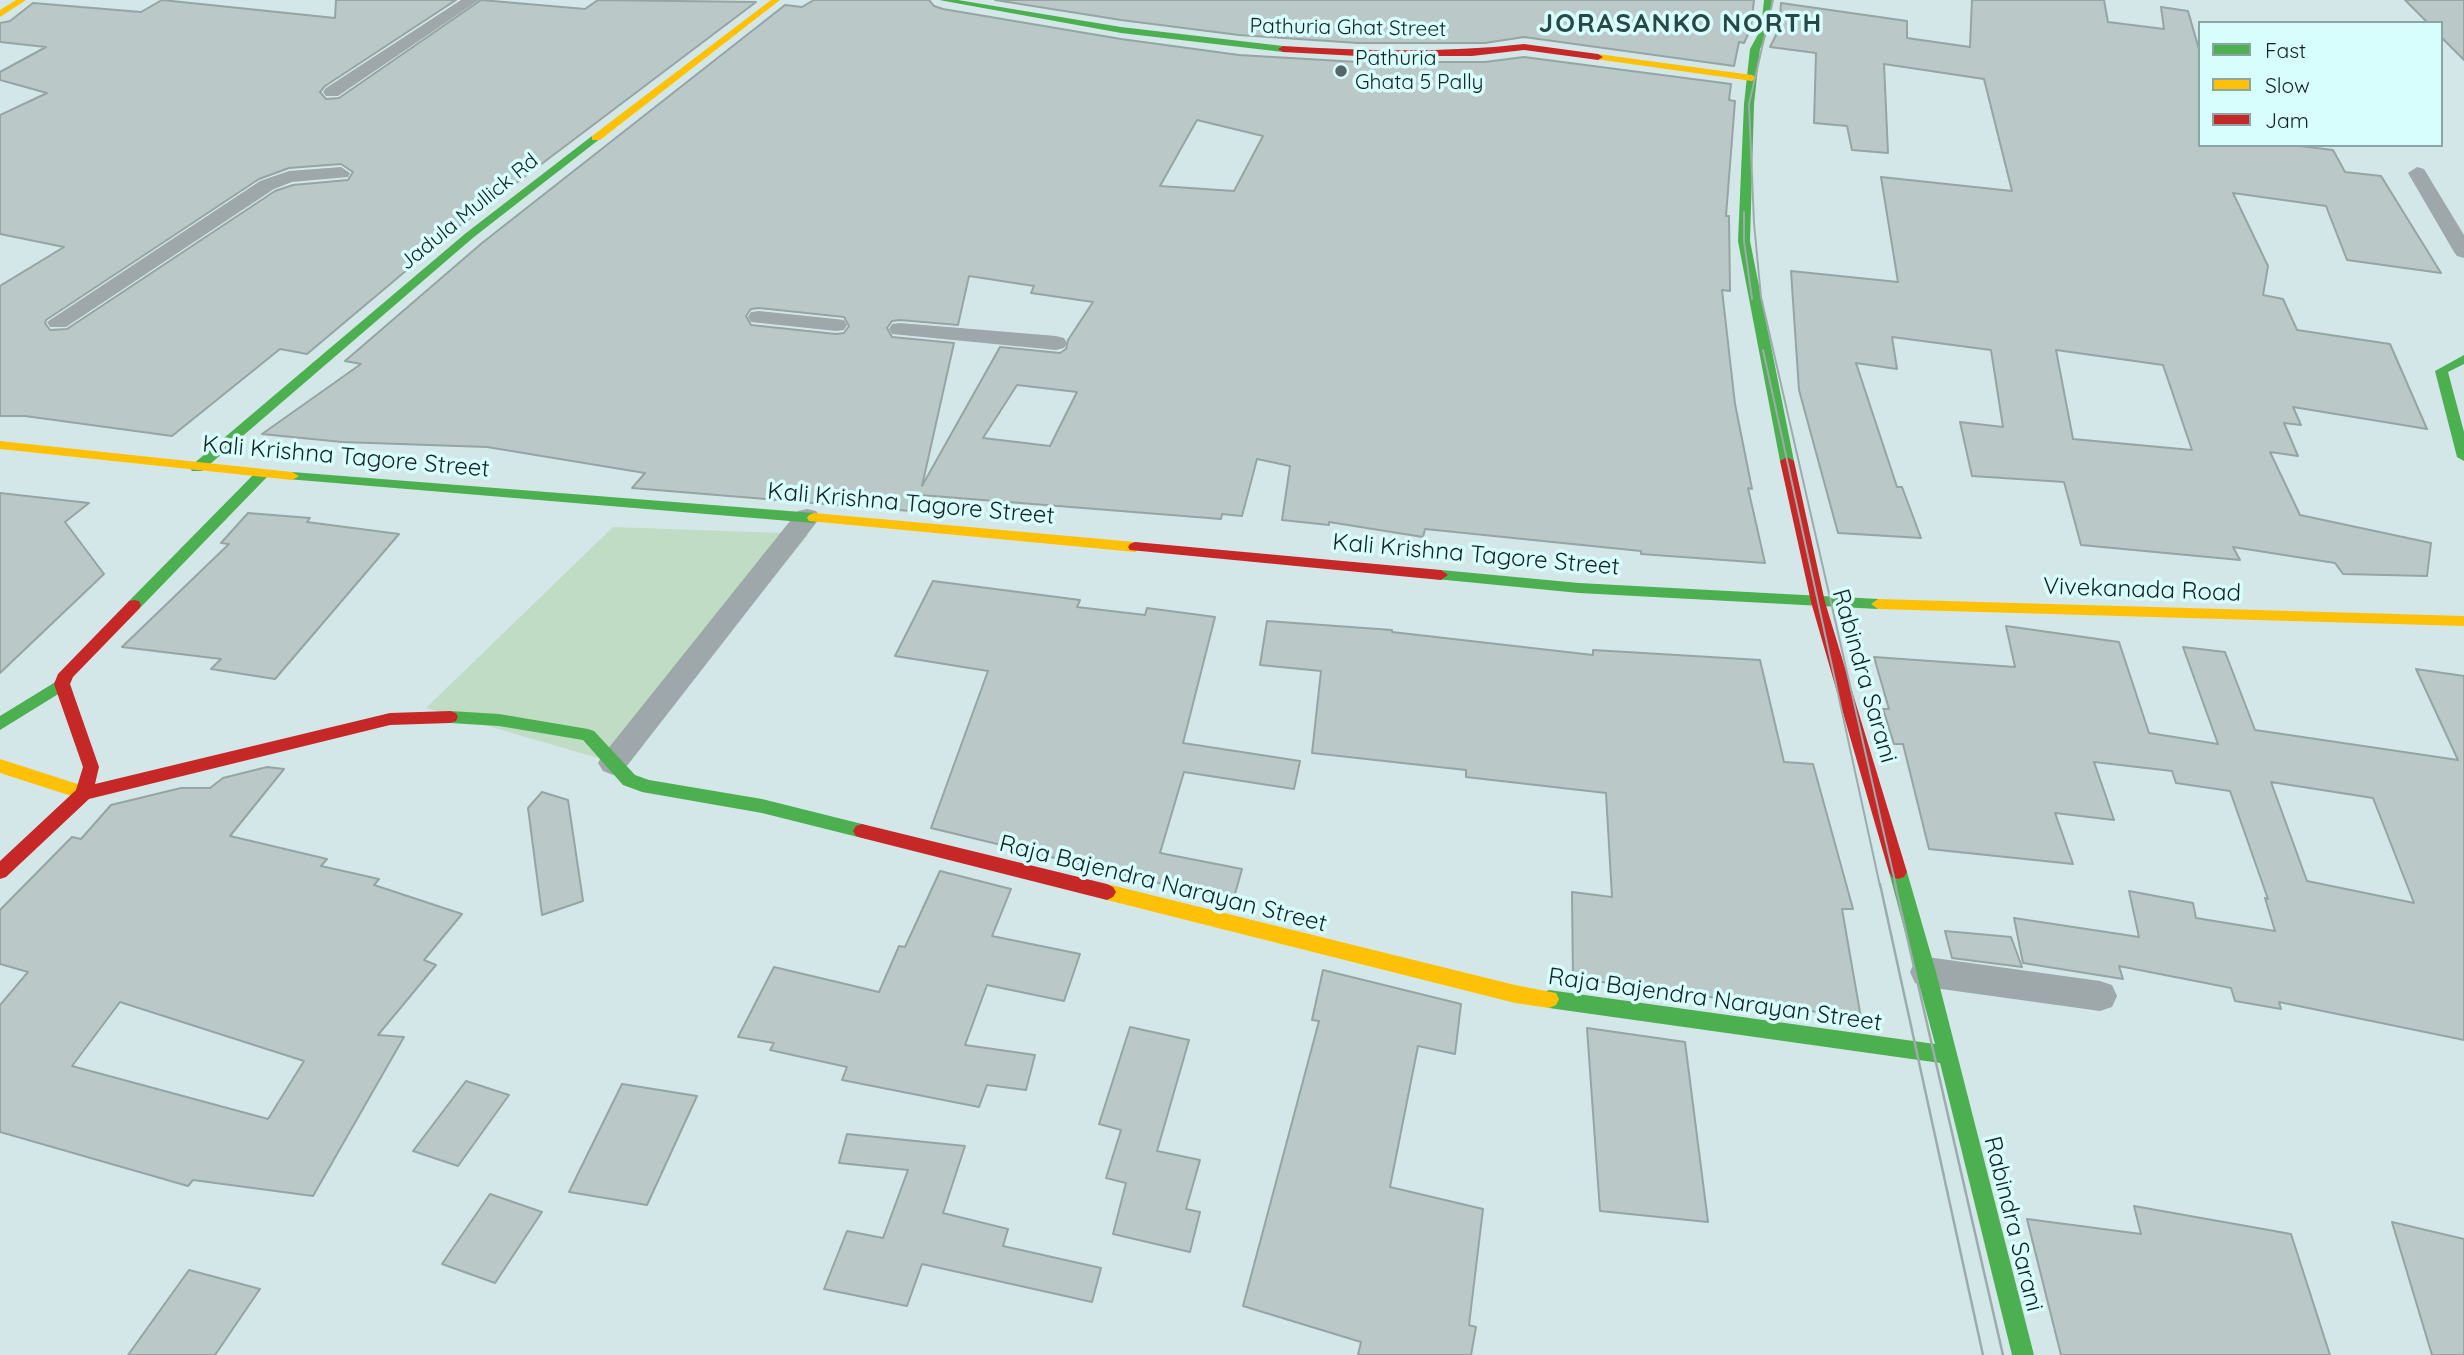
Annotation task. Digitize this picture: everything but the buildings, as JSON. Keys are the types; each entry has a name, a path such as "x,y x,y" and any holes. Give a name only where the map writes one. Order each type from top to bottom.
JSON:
{"main road":[{"path":"0,14 22,0"},
{"name":"Jadula Mullick Rd","path":"197,468 470,235 776,0"},
{"name":"Pathuria Ghat Street","path":"943,0 1072,23 1233,46 1373,54 1501,51 1524,47 1752,78"},
{"name":"Rabindra Sarani","path":"1768,0 1765,29 1755,49 1752,78 1744,241 1774,402 1818,602 1927,972 2023,1355"},
{"path":"2464,359 2441,371 2464,457"},
{"name":"Kali Krishna Tagore Street","path":"0,445 262,474 807,517 1579,588 1818,602"},
{"path":"0,724 62,684 76,662 262,474"},
{"name":"Vivekanada Road","path":"1818,602 2464,621"},
{"path":"0,872 83,793 91,767 62,684"},
{"name":"Raja Bajendra Narayan Street","path":"83,793 390,719 436,716 548,726 588,735 605,750 629,780 648,787 762,806 1515,994 1947,1055"},
{"path":"0,766 83,793"}],"street":[{"path":"332,92 471,0"},
{"path":"58,322 267,185 289,177 341,173"},
{"path":"2417,173 2464,252"},
{"path":"759,317 836,325"},
{"path":"900,329 1056,343"},
{"path":"613,763 807,517"},
{"path":"1927,972 2100,996"}],"green space":[{"path":"613,527 809,534 622,765 426,708"}],"tram line":[{"path":"1773,0 1749,104 1754,223 1761,297 1896,886"},
{"path":"1744,212 1744,241 1752,299"},
{"path":"1763,350 1880,886"},
{"path":"1880,884 1983,1355"},
{"path":"1895,884 2003,1355"}],"traffic: fast":[{"path":"943,0 1121,30 1283,49"},
{"path":"1768,0 1765,29 1755,49 1749,104 1744,241 1787,461"},
{"path":"197,468 470,235 596,138"},
{"path":"2464,359 2441,371 2464,457"},
{"path":"134,605 262,474"},
{"path":"292,476 814,518"},
{"path":"1441,575 1579,588 1878,604"},
{"path":"0,724 62,684"},
{"path":"450,717 499,720 588,735 629,780 648,787 762,806 862,831"},
{"path":"1898,872 1927,972 2023,1355"},
{"path":"1549,999 1947,1055"}],"traffic: slow":[{"path":"0,14 22,0"},
{"path":"596,138 776,0"},
{"path":"1598,57 1752,78"},
{"path":"0,445 292,476"},
{"path":"814,518 1135,547"},
{"path":"1878,604 2464,621"},
{"path":"0,766 84,793"},
{"path":"1107,892 1515,994 1549,999"}],"traffic: jam":[{"path":"1283,49 1358,53 1472,53 1524,47 1598,57"},
{"path":"1787,461 1818,602 1898,872"},
{"path":"1135,547 1441,575"},
{"path":"84,793 91,767 62,684 66,674 134,605"},
{"path":"0,872 84,793 390,719 450,717"},
{"path":"862,831 1107,892"}],"place":[{"name":"Pathuria Ghata 5 Pally","path":"1341,71"}],"district":[{"name":"JORASANKO NORTH","path":"1681,24"}]}
